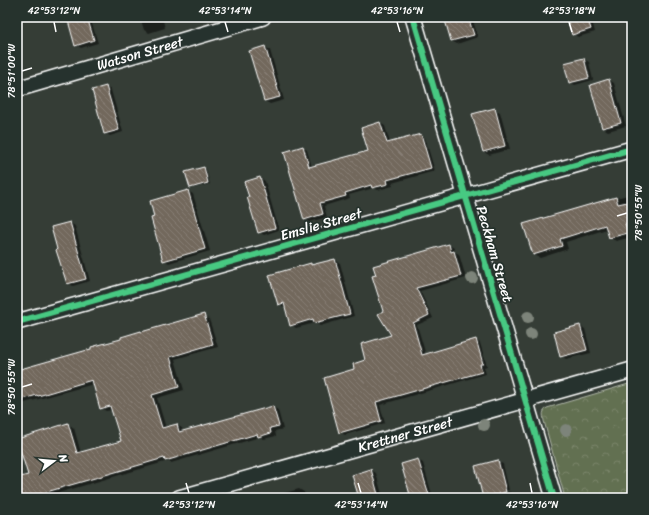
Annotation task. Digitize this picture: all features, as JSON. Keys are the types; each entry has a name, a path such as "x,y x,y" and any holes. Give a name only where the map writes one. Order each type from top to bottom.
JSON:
{"street":[{"name":"Watson Street","path":"17,89 263,17"},
{"name":"Peckham Street","path":"413,17 554,498"},
{"name":"Emslie Street","path":"17,322 632,149"},
{"name":"Krettner Street","path":"179,498 632,370"}],"green space":[{"path":"632,383 632,498 565,498 544,421 544,411 547,408"}],"building":[{"path":"67,17 87,17 94,40 75,46"},
{"path":"444,17 468,17 474,35 451,41"},
{"path":"566,17 587,17 591,29 572,35"},
{"path":"265,46 280,97 264,101 249,51"},
{"path":"584,58 589,78 569,83 564,63"},
{"path":"609,79 621,123 602,128 590,85"},
{"path":"106,86 119,130 104,134 92,90"},
{"path":"495,108 505,146 483,152 472,114"},
{"path":"380,122 387,143 421,134 431,168 387,180 388,184 372,188 371,185 345,193 346,196 320,203 323,214 304,220 284,152 303,146 309,167 368,151 361,128"},
{"path":"204,167 208,183 190,188 185,172"},
{"path":"260,177 275,228 258,233 244,182"},
{"path":"188,190 205,249 163,261 151,218 154,217 150,201"},
{"path":"616,197 618,204 627,202 632,217 632,221 625,224 628,233 609,238 605,225 560,239 562,246 533,255 523,224"},
{"path":"70,222 86,279 67,284 56,250 51,227"},
{"path":"449,244 451,252 454,251 461,276 416,288 429,315 413,323 422,355 476,339 483,364 480,364 482,372 376,402 381,421 339,433 324,378 354,369 353,364 365,360 361,344 391,335 378,314 383,311 372,276 376,275 373,266"},
{"path":"335,259 350,314 314,323 313,319 290,326 284,303 278,305 269,275 311,263 311,265"},
{"path":"204,314 213,344 170,357 179,387 152,395 162,428 177,424 179,432 273,406 279,426 270,428 271,433 258,437 257,434 165,461 164,458 43,493 24,498 17,498 17,478 28,475 17,439 68,423 77,453 121,441 110,406 100,409 92,380 17,401 17,370 91,349 91,347 121,339 121,337 141,331"},
{"path":"580,325 587,350 560,357 554,332"},
{"path":"418,459 430,498 411,498 401,464"},
{"path":"498,460 506,492 483,498 475,466"},
{"path":"371,469 379,498 359,498 352,475"}],"cycle path":[{"path":"413,17 554,498"},
{"path":"17,322 632,149"}]}
